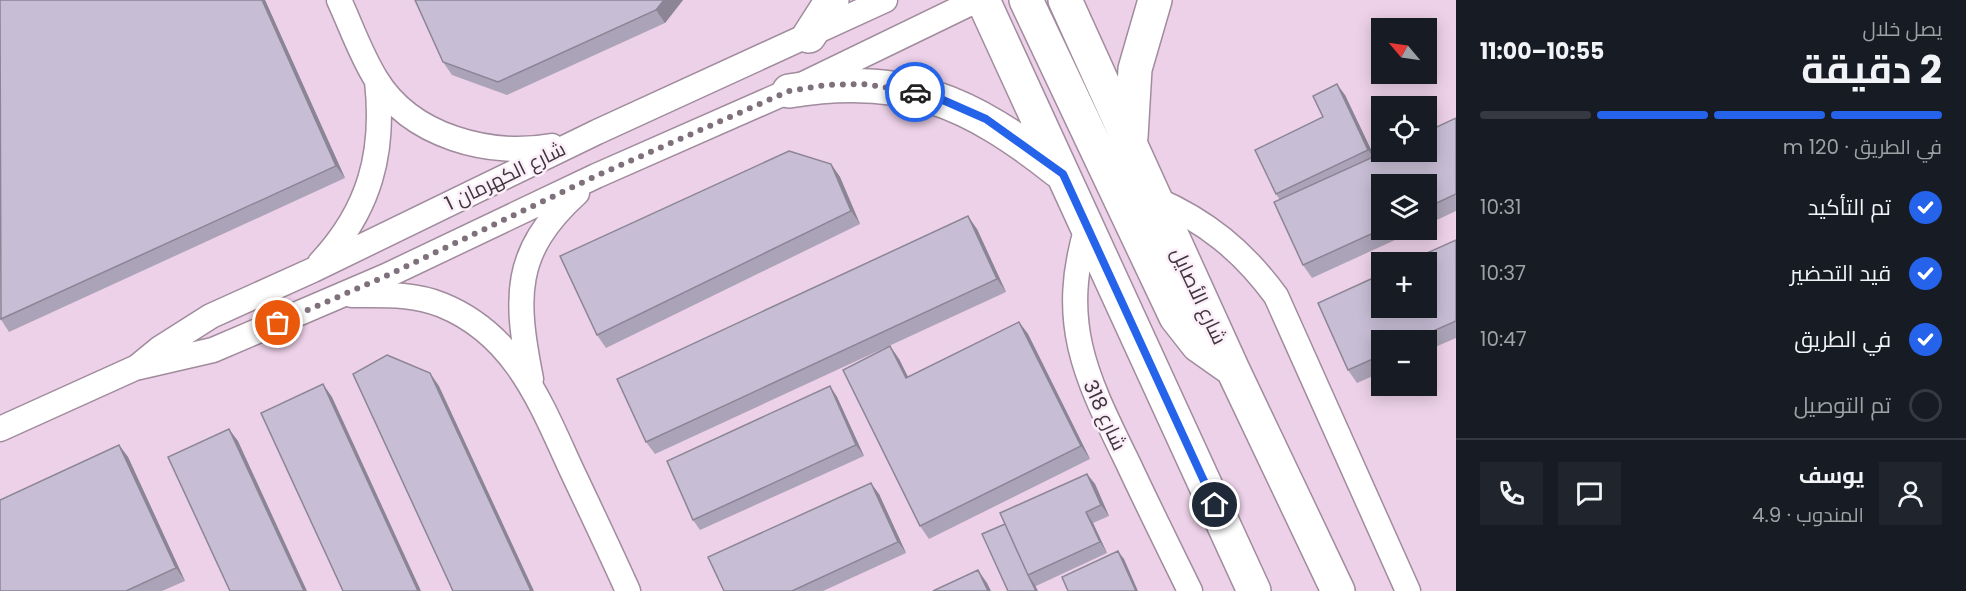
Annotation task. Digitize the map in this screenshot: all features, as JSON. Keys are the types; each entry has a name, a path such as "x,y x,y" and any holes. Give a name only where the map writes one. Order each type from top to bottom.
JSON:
{"main road":[{"path":"809,36 832,0"},
{"path":"983,0 1254,591"},
{"path":"1026,0 1176,317 1198,345 1233,370"},
{"name":"شارع الأصايل","path":"1065,0 1233,370 1338,591"},
{"path":"1130,145 1135,69 1155,0"},
{"path":"789,91 826,85 863,84 936,97 1002,128 1063,174"}],"street":[{"path":"339,0 377,81 400,106 429,127 460,141 494,149 530,150 564,144 597,132"},
{"name":"شارع الكهرمان 1","path":"135,369 159,349 211,316 313,270 597,132 885,0"},
{"name":"شارع الكهرمان 1","path":"0,429 135,369 213,350 386,276 596,176 789,91 977,0"},
{"path":"313,270 333,249 351,224 374,170 379,140 377,81"},
{"path":"532,384 520,312 522,285 529,258 541,233 558,211 596,176"},
{"path":"1155,199 1202,222 1223,238 1243,255 1276,296 1408,591"},
{"name":"شارع 318","path":"1087,227 1075,283 1077,340 1084,368 1190,591"},
{"path":"338,296 415,297 448,307 484,329 503,347 532,384 628,591"}],"shaded area":[{"path":"0,0 1456,0 1456,591 0,591"}],"building":[{"path":"0,0 262,0 336,166 1,319"},
{"path":"415,0 664,0 656,10 498,82 443,62"},
{"path":"1337,84 1368,150 1276,194 1255,150 1323,117 1313,96"},
{"path":"1456,118 1456,194 1437,203 1437,174 1371,174 1371,234 1303,265 1274,202 1371,158 1371,162 1437,162 1437,127"},
{"path":"789,151 831,164 851,211 597,335 560,256"},
{"path":"968,216 997,279 646,442 617,379"},
{"path":"1456,240 1456,321 1436,330 1371,330 1371,360 1348,370 1318,303 1371,279 1371,318 1437,318 1437,252 1429,252"},
{"path":"1019,322 1081,446 920,526 843,370 890,346 906,378"},
{"path":"387,355 430,373 531,591 453,591 353,374"},
{"path":"323,384 418,591 343,591 261,413"},
{"path":"830,386 856,445 693,520 667,461"},
{"path":"229,429 304,591 230,591 168,457"},
{"path":"119,445 176,568 126,591 0,591 0,500"},
{"path":"1087,474 1101,505 1086,512 1100,542 1028,575 1000,513"},
{"path":"871,483 898,542 792,591 724,591 708,557"},
{"path":"1005,524 1036,591 1008,591 982,534"},
{"path":"1118,551 1136,591 1068,591 1062,577"},
{"path":"978,570 988,591 933,591"}],"way so far":[{"path":"278,323 386,276 596,176 789,91 826,85 863,84 915,92"}],"route":[{"path":"915,92 936,97 986,119 1002,128 1063,174 1215,505"}]}
